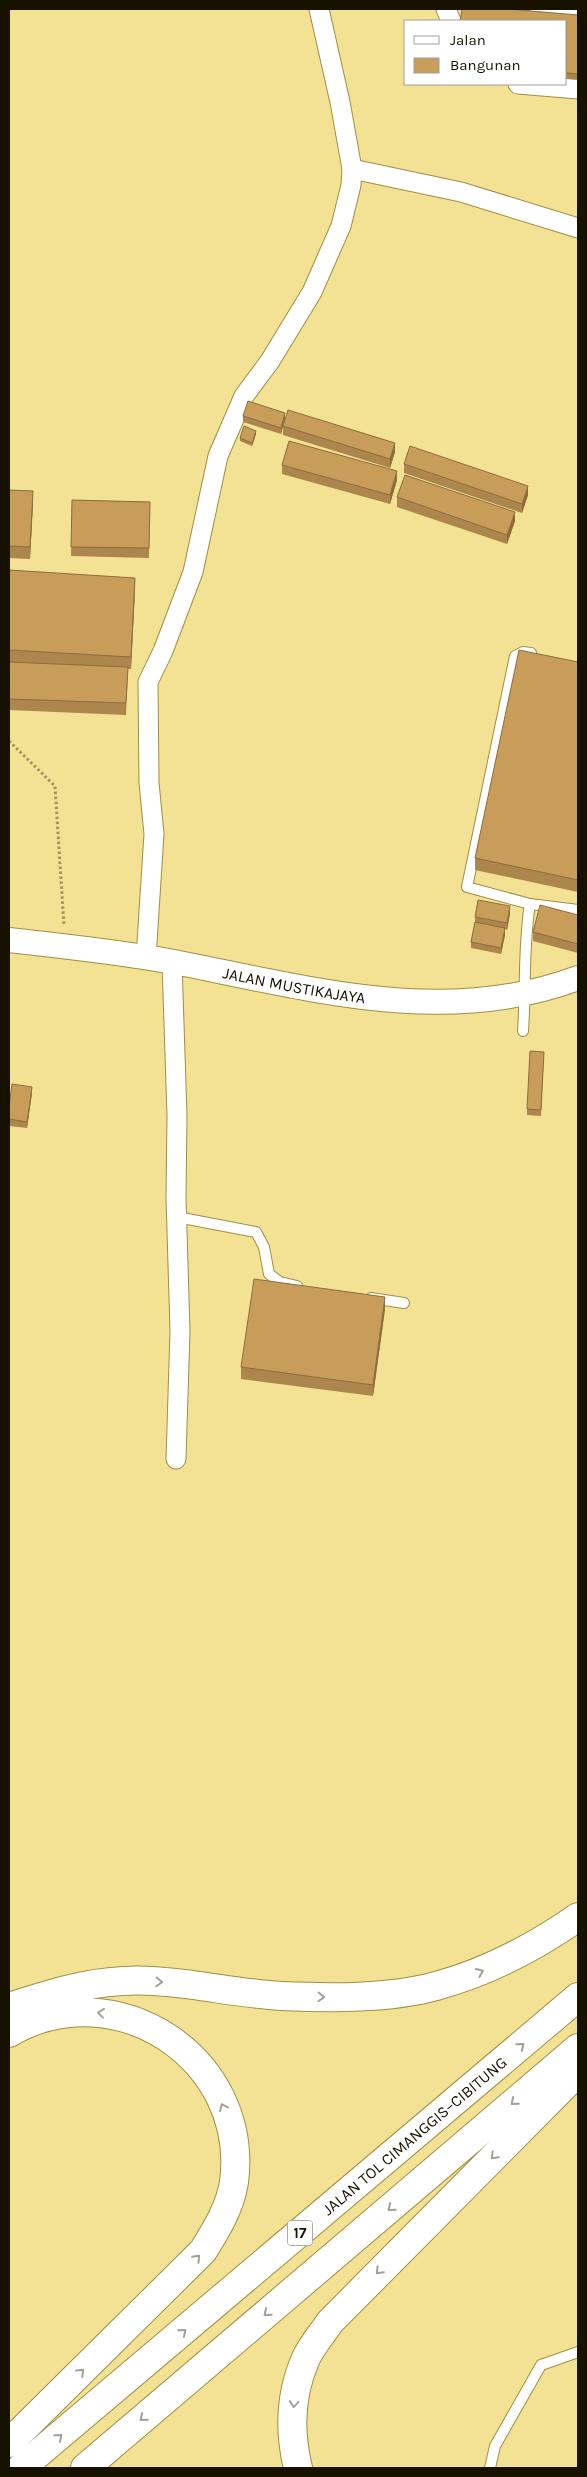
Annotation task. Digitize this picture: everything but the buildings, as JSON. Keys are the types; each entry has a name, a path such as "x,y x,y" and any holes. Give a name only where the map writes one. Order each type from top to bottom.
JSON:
{"highway":[{"path":"9,2007 47,1994 86,1985 124,1981 167,1982 279,1996 329,1997 386,1994 434,1987 476,1974 524,1951 578,1917"},
{"name":"JALAN TOL CIMANGGIS–CIBITUNG","path":"21,2468 578,1997"},
{"path":"9,2033 51,2016 86,2012 125,2016 156,2029 189,2054 210,2078 228,2116 234,2148 234,2183 223,2218 203,2251 9,2443"},
{"name":"17","path":"84,2468 578,2048"},
{"path":"298,2468 291,2440 294,2397 307,2358 330,2322 422,2227 578,2072"}],"street":[{"path":"146,958 154,834 149,783 148,682 163,651 193,572 218,456 244,396 270,361 312,292 341,226 351,185 352,169 340,102 319,9"},
{"path":"539,9 578,11"},
{"path":"530,85 578,89"},
{"path":"352,169 461,192 578,228"},
{"name":"JALAN MUSTIKAJAYA","path":"9,940 172,962 328,994 408,1002 464,1002 526,993 578,978"},
{"path":"172,962 177,1116 180,1331 176,1459"}],"lane":[{"path":"540,655 523,652 515,656 466,883 467,887 471,890 530,904 578,910"},
{"path":"523,1031 526,993 525,935 530,904"},
{"path":"177,1217 256,1232 264,1247 269,1274 280,1282 303,1287"},
{"path":"358,1296 404,1303"},
{"path":"490,2468 494,2446 541,2364 578,2352"}],"path":[{"path":"9,741 55,786 63,915"}]}
